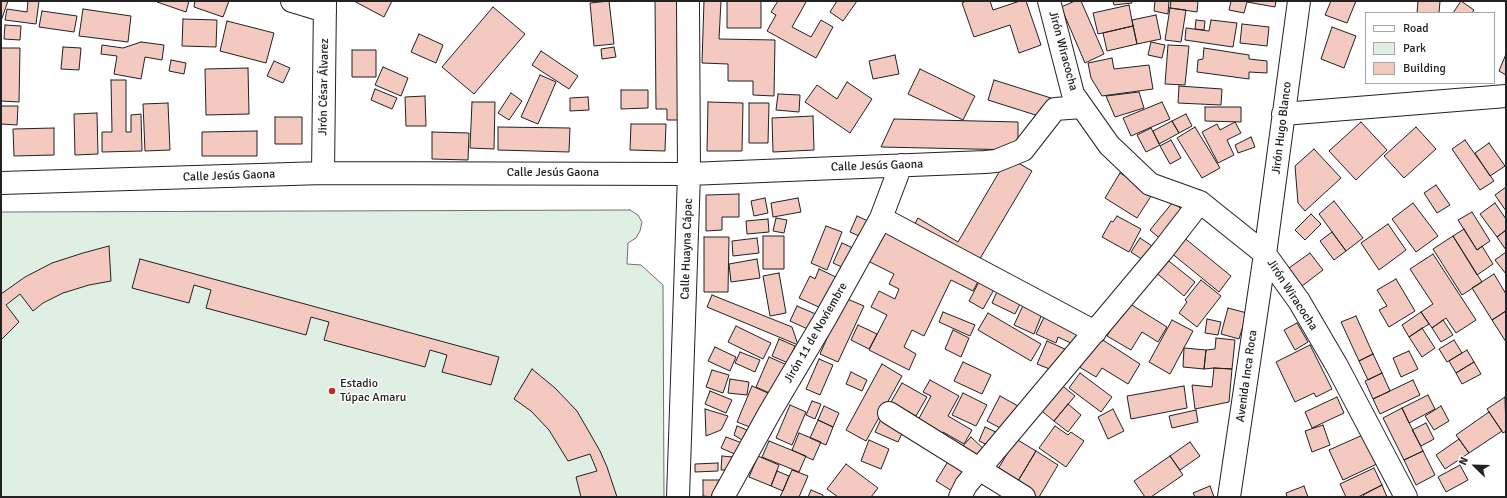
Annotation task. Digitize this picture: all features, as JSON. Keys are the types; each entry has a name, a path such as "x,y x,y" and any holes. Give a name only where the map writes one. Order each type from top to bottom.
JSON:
{"street":[{"path":"292,1 325,6"},
{"name":"Calle Huayna Cápac","path":"678,497 690,174 688,1"},
{"name":"Jirón Wiracocha","path":"1049,1 1073,94 1109,145 1150,184 1200,202 1266,254 1298,301 1337,366 1406,497"},
{"name":"Jirón Hugo Blanco","path":"1266,254 1283,114 1299,1"},
{"name":"Jirón César Álvarez","path":"323,173 325,6"},
{"path":"1283,114 1506,96"},
{"name":"Calle Jesús Gaona","path":"1,183 323,173 690,174 996,161 1023,150 1055,109 1082,107"},
{"name":"Jirón 11 de Noviembre","path":"723,497 770,412 826,319 881,218 901,165"},
{"path":"960,497 966,485 1163,250 1200,202"},
{"path":"881,218 1094,332"},
{"name":"Avenida Inca Roca","path":"1229,497 1266,254"},
{"path":"890,413 1024,497"}],"green space":[{"name":"Estadio Túpac Amaru","path":"630,210 638,215 642,222 640,231 636,238 628,243 627,264 641,265 663,285 664,497 1,497 1,212"}],"building":[{"path":"1,1 8,1 1,21"},
{"path":"28,1 39,1 36,24 5,20 7,9 27,12"},
{"path":"157,1 189,1 186,12"},
{"path":"195,1 229,1 223,17 194,7"},
{"path":"354,1 392,1 384,17"},
{"path":"609,1 614,44 594,46 590,3"},
{"path":"655,1 679,1 680,120 667,120 667,109 656,109"},
{"path":"704,1 721,1 719,39 775,40 774,96 753,95 753,81 728,81 728,64 702,63"},
{"path":"727,1 761,1 761,28 727,28"},
{"path":"778,1 806,2 792,27 811,37 821,20 833,27 816,58 767,31 776,15 771,12"},
{"path":"837,1 857,1 843,21 830,12"},
{"path":"966,1 990,1 993,10 1020,1 1026,1 1041,45 1019,53 1010,25 974,37 962,3"},
{"path":"1075,1 1081,1 1104,54 1085,63 1061,7"},
{"path":"1113,1 1131,1 1132,3 1114,5"},
{"path":"1155,1 1169,1 1168,14 1154,11"},
{"path":"1171,1 1198,1 1197,12 1170,8"},
{"path":"1231,1 1276,1 1275,7 1247,2 1244,13 1229,10"},
{"path":"1331,1 1356,1 1347,23 1325,15"},
{"path":"1418,1 1440,1 1439,12 1417,12"},
{"path":"1461,1 1474,10 1473,12 1454,12"},
{"path":"1129,5 1133,26 1098,34 1093,13"},
{"path":"493,7 525,34 474,94 442,67"},
{"path":"1170,8 1186,10 1181,42 1165,40"},
{"path":"83,9 131,16 128,42 79,36"},
{"path":"42,11 77,16 74,32 39,27"},
{"path":"1156,15 1161,39 1137,44 1132,20"},
{"path":"183,19 217,20 216,47 182,46"},
{"path":"1196,20 1205,21 1204,30 1195,29"},
{"path":"1211,20 1237,23 1233,47 1185,40 1186,28 1209,31"},
{"path":"227,21 274,33 266,63 220,51"},
{"path":"1242,24 1269,27 1267,46 1240,43"},
{"path":"5,25 21,26 20,40 4,39"},
{"path":"1133,26 1137,44 1107,51 1103,33"},
{"path":"1332,27 1356,36 1344,68 1321,59"},
{"path":"419,34 443,45 436,63 411,52"},
{"path":"141,42 164,45 162,60 145,57 141,79 114,74 117,56 101,54 102,45 123,48"},
{"path":"1151,42 1165,45 1162,58 1148,55"},
{"path":"1168,45 1189,46 1185,85 1165,84"},
{"path":"63,47 81,48 79,70 61,69"},
{"path":"614,47 616,57 602,59 601,49"},
{"path":"1,48 20,48 19,102 1,101"},
{"path":"1204,48 1249,55 1249,59 1267,61 1267,73 1249,72 1249,79 1197,72 1198,60 1203,59"},
{"path":"352,50 376,50 376,77 352,77"},
{"path":"541,51 578,76 569,89 532,65"},
{"path":"1506,54 1506,75 1499,71"},
{"path":"895,55 899,74 873,79 869,61"},
{"path":"1112,58 1114,69 1149,65 1153,89 1102,96 1091,78 1088,63"},
{"path":"171,60 186,63 184,74 169,71"},
{"path":"274,61 290,68 283,83 267,76"},
{"path":"383,67 408,78 401,96 375,85"},
{"path":"248,68 249,114 206,115 205,69"},
{"path":"920,69 975,96 963,120 908,94"},
{"path":"540,75 556,82 538,124 521,117"},
{"path":"111,80 126,80 126,132 131,132 131,115 141,114 142,151 102,152 102,132 112,132"},
{"path":"994,80 1051,98 1045,118 988,100"},
{"path":"847,82 872,99 850,133 805,102 817,85 837,99"},
{"path":"1179,86 1222,89 1221,105 1178,103"},
{"path":"375,89 397,98 392,109 371,100"},
{"path":"621,90 648,90 648,108 621,109"},
{"path":"1139,92 1144,108 1115,117 1106,96"},
{"path":"511,93 522,101 509,120 498,113"},
{"path":"778,94 800,95 799,112 776,110"},
{"path":"425,96 426,126 406,126 405,97"},
{"path":"588,97 589,110 570,111 570,98"},
{"path":"472,102 495,102 494,149 470,148"},
{"path":"708,102 743,103 742,151 707,151"},
{"path":"1162,102 1170,119 1131,136 1123,118"},
{"path":"168,103 170,150 145,151 143,104"},
{"path":"749,103 769,103 768,143 749,143"},
{"path":"1,106 18,106 17,125 1,124"},
{"path":"1205,107 1241,107 1241,122 1205,121"},
{"path":"97,113 98,154 75,155 74,114"},
{"path":"1186,114 1192,126 1179,133 1172,121"},
{"path":"813,116 814,150 773,152 772,118"},
{"path":"275,117 302,117 302,144 275,144"},
{"path":"894,119 1018,122 1018,150 881,147"},
{"path":"1172,121 1179,133 1159,144 1153,131"},
{"path":"1235,122 1241,133 1227,140 1234,155 1218,163 1202,132 1217,124 1220,130"},
{"path":"1361,122 1387,150 1356,180 1329,151"},
{"path":"631,124 666,124 665,151 630,150"},
{"path":"498,127 570,128 569,152 498,150"},
{"path":"1195,127 1220,168 1202,178 1177,138"},
{"path":"1416,127 1436,149 1404,178 1384,156"},
{"path":"54,128 54,155 14,156 13,129"},
{"path":"1151,128 1160,145 1146,152 1137,135"},
{"path":"257,131 257,156 202,156 202,132"},
{"path":"432,132 469,133 468,160 432,159"},
{"path":"1251,137 1255,147 1238,153 1235,145"},
{"path":"1171,140 1181,158 1170,164 1160,146"},
{"path":"1465,140 1494,181 1480,190 1452,149"},
{"path":"1489,143 1505,166 1490,176 1475,153"},
{"path":"1314,149 1341,178 1305,211 1298,203 1295,166"},
{"path":"1008,157 1032,171 975,267 912,229 918,218 958,242"},
{"path":"1120,173 1153,193 1137,218 1105,198"},
{"path":"1436,185 1450,205 1437,213 1424,193"},
{"path":"1506,187 1506,211 1495,195"},
{"path":"739,194 739,217 722,217 722,230 706,231 706,195"},
{"path":"765,198 768,213 754,216 751,201"},
{"path":"798,198 801,212 773,217 771,203"},
{"path":"1334,201 1363,238 1346,251 1319,214"},
{"path":"1173,202 1187,214 1164,242 1150,230"},
{"path":"1413,203 1438,236 1416,252 1392,219"},
{"path":"1495,203 1506,219 1506,230 1497,237 1480,214"},
{"path":"1472,212 1490,241 1477,250 1458,220"},
{"path":"1311,214 1321,224 1305,240 1295,230"},
{"path":"857,216 868,221 861,237 850,232"},
{"path":"1117,216 1141,229 1129,252 1102,237 1111,221 1113,222"},
{"path":"776,218 787,220 784,233 773,231"},
{"path":"768,219 769,232 747,234 746,221"},
{"path":"1388,224 1406,250 1379,270 1361,243"},
{"path":"883,225 982,274 973,291 951,280 924,336 912,330 904,347 916,354 909,370 869,350 887,315 871,307 879,291 895,299 899,289 889,284 894,274 866,260"},
{"path":"826,226 842,232 827,270 811,263"},
{"path":"1464,229 1477,250 1482,246 1493,264 1477,275 1453,236"},
{"path":"1506,230 1506,250 1497,237"},
{"path":"1332,232 1346,251 1334,260 1320,241"},
{"path":"763,236 784,236 784,269 763,269"},
{"path":"1182,236 1231,276 1219,292 1170,252"},
{"path":"1453,236 1482,282 1462,295 1433,249"},
{"path":"704,237 729,237 728,292 704,292"},
{"path":"757,238 759,253 733,256 732,241"},
{"path":"1140,238 1158,250 1149,264 1131,252"},
{"path":"842,243 855,249 846,269 833,263"},
{"path":"109,246 111,281 89,285 63,293 43,303 33,311 20,294 6,305 19,322 1,340 1,294 25,277 52,263"},
{"path":"1506,252 1506,274 1495,260"},
{"path":"1310,253 1323,270 1302,286 1289,268"},
{"path":"1433,254 1476,320 1456,333 1446,318 1432,328 1421,312 1433,304 1410,269"},
{"path":"1165,258 1195,282 1184,296 1154,271"},
{"path":"140,259 499,357 491,385 442,372 447,355 430,350 425,367 324,340 329,322 311,317 306,335 206,308 211,290 194,285 189,303 132,288"},
{"path":"757,259 760,278 731,282 729,264"},
{"path":"819,269 838,278 823,309 799,298 810,276 815,279"},
{"path":"779,273 786,313 770,316 763,276"},
{"path":"1494,274 1506,294 1506,311 1492,320 1472,288"},
{"path":"981,278 996,286 983,309 969,301"},
{"path":"1396,279 1415,311 1389,327 1379,310 1387,306 1377,290"},
{"path":"1201,280 1221,296 1197,327 1179,313 1187,302 1185,300"},
{"path":"999,287 1023,298 1015,314 992,303"},
{"path":"712,295 792,327 798,345 707,307"},
{"path":"845,298 864,306 838,362 820,354"},
{"path":"1026,299 1044,309 1034,334 1014,325"},
{"path":"1127,302 1167,327 1158,342 1142,332 1131,350 1107,336"},
{"path":"797,306 818,315 812,331 790,321"},
{"path":"1228,308 1247,313 1239,339 1221,334"},
{"path":"1047,311 1080,330 1075,345 1058,337 1056,343 1036,334"},
{"path":"1506,311 1506,342 1492,320"},
{"path":"943,312 975,325 970,336 939,322"},
{"path":"1421,312 1429,324 1409,337 1402,325"},
{"path":"988,313 1041,344 1031,361 978,330"},
{"path":"1356,316 1373,354 1359,361 1341,322"},
{"path":"1207,319 1221,322 1218,335 1205,333"},
{"path":"1172,320 1193,331 1170,374 1149,362"},
{"path":"1443,320 1453,335 1441,342 1432,328"},
{"path":"1297,323 1308,342 1295,350 1284,330"},
{"path":"858,325 877,334 869,349 851,340"},
{"path":"736,326 771,343 763,359 728,342"},
{"path":"1422,328 1435,348 1422,357 1409,337"},
{"path":"953,330 969,338 961,357 945,349"},
{"path":"1095,335 1140,364 1128,384 1102,368 1096,377 1076,365"},
{"path":"1216,338 1235,340 1232,369 1204,369 1206,350 1215,349"},
{"path":"779,339 795,346 788,363 772,356"},
{"path":"1454,340 1462,353 1447,362 1439,349"},
{"path":"1047,341 1067,350 1057,372 1037,364"},
{"path":"1310,345 1332,389 1316,397 1314,393 1295,402 1276,362"},
{"path":"715,347 736,357 730,371 708,361"},
{"path":"1184,348 1206,350 1204,369 1183,367"},
{"path":"1467,350 1474,362 1456,373 1449,361"},
{"path":"1409,351 1418,369 1401,377 1393,358"},
{"path":"740,352 760,360 755,372 735,363"},
{"path":"1373,354 1382,373 1368,380 1359,361"},
{"path":"769,357 787,365 774,395 756,387"},
{"path":"819,359 833,365 820,395 806,389"},
{"path":"963,362 991,375 982,394 954,381"},
{"path":"1474,362 1481,374 1462,384 1456,373"},
{"path":"882,364 902,376 866,441 846,430"},
{"path":"1214,368 1232,369 1229,402 1195,409 1192,385 1212,387"},
{"path":"532,369 555,388 577,411 600,451 617,497 581,497 576,477 597,471 590,454 568,461 549,430 531,411 514,399"},
{"path":"712,370 729,375 723,393 706,387"},
{"path":"851,372 867,380 862,391 846,384"},
{"path":"1080,373 1112,397 1101,412 1069,388"},
{"path":"1382,373 1390,391 1373,399 1365,381"},
{"path":"730,379 749,382 747,395 728,393"},
{"path":"930,380 959,396 948,416 972,430 964,444 943,432 940,438 916,424 931,396 923,392"},
{"path":"1413,380 1420,395 1380,414 1373,399"},
{"path":"902,383 927,397 916,416 891,402"},
{"path":"1059,383 1075,396 1054,421 1038,408"},
{"path":"752,386 770,394 755,429 737,422"},
{"path":"1184,386 1187,408 1131,419 1127,396"},
{"path":"710,391 732,400 726,413 705,404"},
{"path":"963,393 987,405 976,426 952,415"},
{"path":"1428,395 1435,409 1409,423 1402,408"},
{"path":"1000,396 1018,406 1006,431 987,421"},
{"path":"1337,397 1344,413 1312,428 1305,412"},
{"path":"1505,397 1506,431 1503,433 1487,409"},
{"path":"812,401 821,404 815,419 806,415"},
{"path":"1068,404 1081,415 1068,432 1054,421"},
{"path":"790,405 806,412 792,445 776,438"},
{"path":"824,406 839,413 833,427 818,420"},
{"path":"1441,406 1449,421 1434,430 1425,416"},
{"path":"1402,408 1423,451 1404,460 1383,418"},
{"path":"705,409 728,416 721,430 706,436"},
{"path":"1113,409 1124,431 1108,439 1098,417"},
{"path":"1196,410 1198,422 1172,428 1169,416"},
{"path":"1489,412 1502,431 1469,453 1456,435"},
{"path":"882,417 905,427 898,442 875,432"},
{"path":"818,420 833,427 826,445 810,438"},
{"path":"1426,423 1434,439 1421,446 1412,430"},
{"path":"1323,425 1330,445 1312,452 1305,431"},
{"path":"737,426 747,430 742,440 734,435"},
{"path":"1055,426 1068,435 1071,432 1084,441 1066,467 1039,448"},
{"path":"985,427 998,433 992,447 979,441"},
{"path":"799,433 821,442 813,460 792,450"},
{"path":"1365,434 1379,463 1343,480 1329,450"},
{"path":"726,437 742,443 737,455 721,448"},
{"path":"971,437 988,453 977,465 959,450"},
{"path":"1016,439 1036,451 1015,486 995,474"},
{"path":"1459,439 1469,453 1445,469 1436,455"},
{"path":"869,440 889,449 881,469 861,461"},
{"path":"769,441 806,456 799,472 762,457"},
{"path":"1190,442 1200,456 1180,470 1170,456"},
{"path":"1036,451 1058,465 1039,497 1033,497 1015,486"},
{"path":"1423,451 1435,475 1416,485 1404,460"},
{"path":"952,455 968,466 952,491 936,481"},
{"path":"722,456 733,457 727,470 721,470"},
{"path":"758,456 779,465 771,486 749,477"},
{"path":"1170,456 1183,475 1151,497 1145,497 1134,481"},
{"path":"718,463 718,471 695,472 695,464"},
{"path":"846,464 878,488 871,497 838,497 827,489"},
{"path":"1460,465 1468,480 1446,492 1438,477"},
{"path":"1374,468 1382,485 1358,497 1346,497 1340,484"},
{"path":"792,470 808,476 799,497 780,497"},
{"path":"777,471 789,476 783,491 771,486"},
{"path":"703,480 719,480 711,497 703,496"},
{"path":"1382,485 1387,497 1364,497 1363,495"},
{"path":"1210,486 1214,497 1195,497 1193,493"},
{"path":"1304,486 1308,497 1287,497 1286,493"},
{"path":"811,490 823,495 823,497 808,497"}],"place":[{"name":"Estadio Túpac Amaru","path":"332,391"}]}
